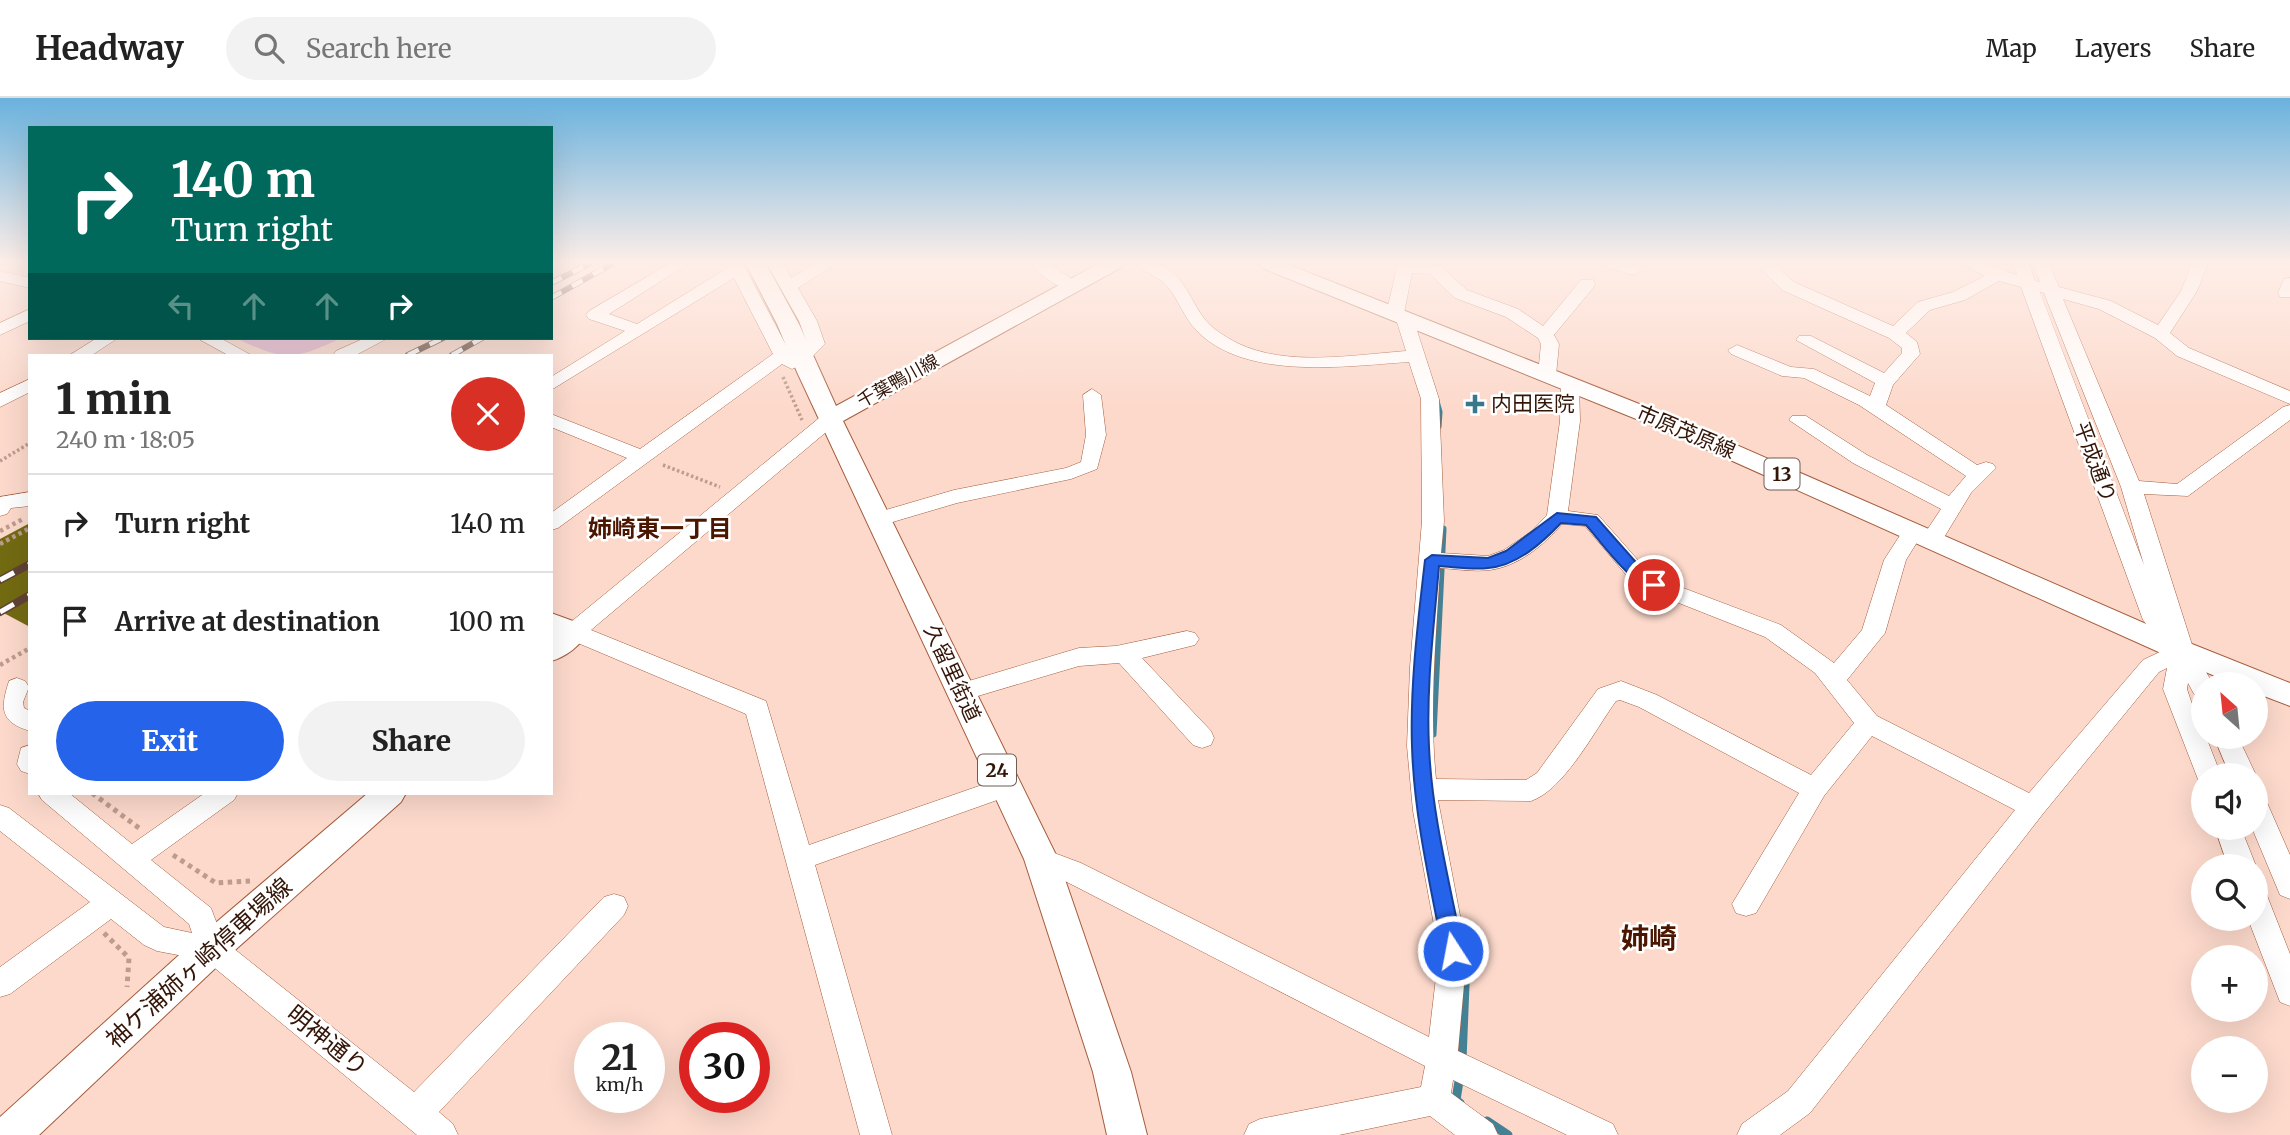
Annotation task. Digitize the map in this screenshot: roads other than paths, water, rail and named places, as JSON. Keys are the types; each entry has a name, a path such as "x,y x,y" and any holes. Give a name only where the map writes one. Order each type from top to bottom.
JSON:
{"main road":[{"name":"久留里街道","path":"772,312 831,418 1041,859 1082,974 1112,1072 1127,1135"},
{"name":"千葉鴨川線","path":"831,418 1023,312"},
{"name":"市原茂原線","path":"1390,312 1669,424 2182,651 2290,695"},
{"path":"553,647 563,627"},
{"name":"袖ケ浦姉ヶ崎停車場線","path":"10,1135 212,948 388,795"}],"street":[{"path":"599,312 595,315 638,330"},
{"path":"553,384 666,312"},
{"path":"772,312 792,346"},
{"path":"553,522 792,346 816,344 806,312"},
{"path":"1189,312 1211,334 1234,349 1298,362 1414,356"},
{"path":"1400,312 1430,399 1432,560 1422,667 1420,746 1424,789 1453,951 1442,1059 1434,1100"},
{"path":"1432,560 1489,563 1512,555 1540,536 1557,517 1570,421 1550,344 1545,335 1510,312"},
{"path":"1545,335 1564,312"},
{"path":"1847,312 1895,334 1911,346 1911,354 1886,381 1875,409"},
{"path":"1895,334 1917,312"},
{"name":"平成通り","path":"2039,312 2154,620 2182,651"},
{"name":"平成通り","path":"2061,312 2131,487 2182,651 2194,672"},
{"path":"2119,312 2161,334 2183,352 2290,398"},
{"path":"2161,334 2175,312"},
{"path":"0,330 28,315"},
{"path":"81,354 105,340"},
{"path":"216,340 240,354"},
{"path":"344,354 375,340"},
{"path":"1805,340 1886,381"},
{"path":"1737,350 1788,373 1808,373 1866,401 1875,409 1982,471 1952,506 1895,560 1873,633 1834,679"},
{"path":"0,401 28,385"},
{"path":"879,519 954,497 1071,473 1090,466 1096,436 1092,395"},
{"path":"2131,487 2181,491 2290,411"},
{"path":"831,418 563,627 757,708 876,1135"},
{"path":"1799,420 1860,459 1952,506"},
{"path":"553,421 642,457"},
{"path":"2,501 28,499"},
{"path":"1557,517 1591,520 1636,572 1654,585 1773,631 1823,667 1868,723 2033,807"},
{"path":"961,692 1079,657 1124,653 1187,639"},
{"path":"1753,1135 1799,1102 2033,807 2151,666 2182,651"},
{"name":"平成通り","path":"2182,651 2175,689 2203,763"},
{"path":"1124,653 1202,738"},
{"path":"16,689 12,702 13,713 28,721"},
{"path":"1424,789 1531,791 1546,779 1607,695 1621,690 1648,701 1815,789"},
{"path":"1746,904 1815,789 1868,723"},
{"path":"800,859 1005,786"},
{"name":"明神通り","path":"53,795 201,917 212,948"},
{"path":"131,859 222,795"},
{"name":"明神通り","path":"0,816 106,917 161,939 212,948 442,1135"},
{"path":"2268,835 2290,887"},
{"path":"1041,859 1071,871 1442,1059 1602,1135"},
{"path":"416,1114 614,906"},
{"path":"0,984 106,917"},
{"path":"2267,931 2290,992"},
{"path":"1260,1135 1434,1100 1482,1135"}],"waterway":[{"path":"1437,401 1440,412 1439,427"},
{"path":"1433,734 1443,529"},
{"path":"1462,1060 1466,960"},
{"path":"1460,1075 1456,1100 1460,1103"},
{"path":"1487,1121 1508,1135"}],"railway":[{"path":"410,354 439,340"},
{"path":"454,354 478,340"},
{"path":"0,580 28,565"},
{"path":"0,612 28,596"}],"place":[{"name":"内田医院","path":"1475,404"}],"district":[{"name":"姉崎東一丁目","path":"660,529"},
{"name":"姉崎","path":"1649,938"}]}
